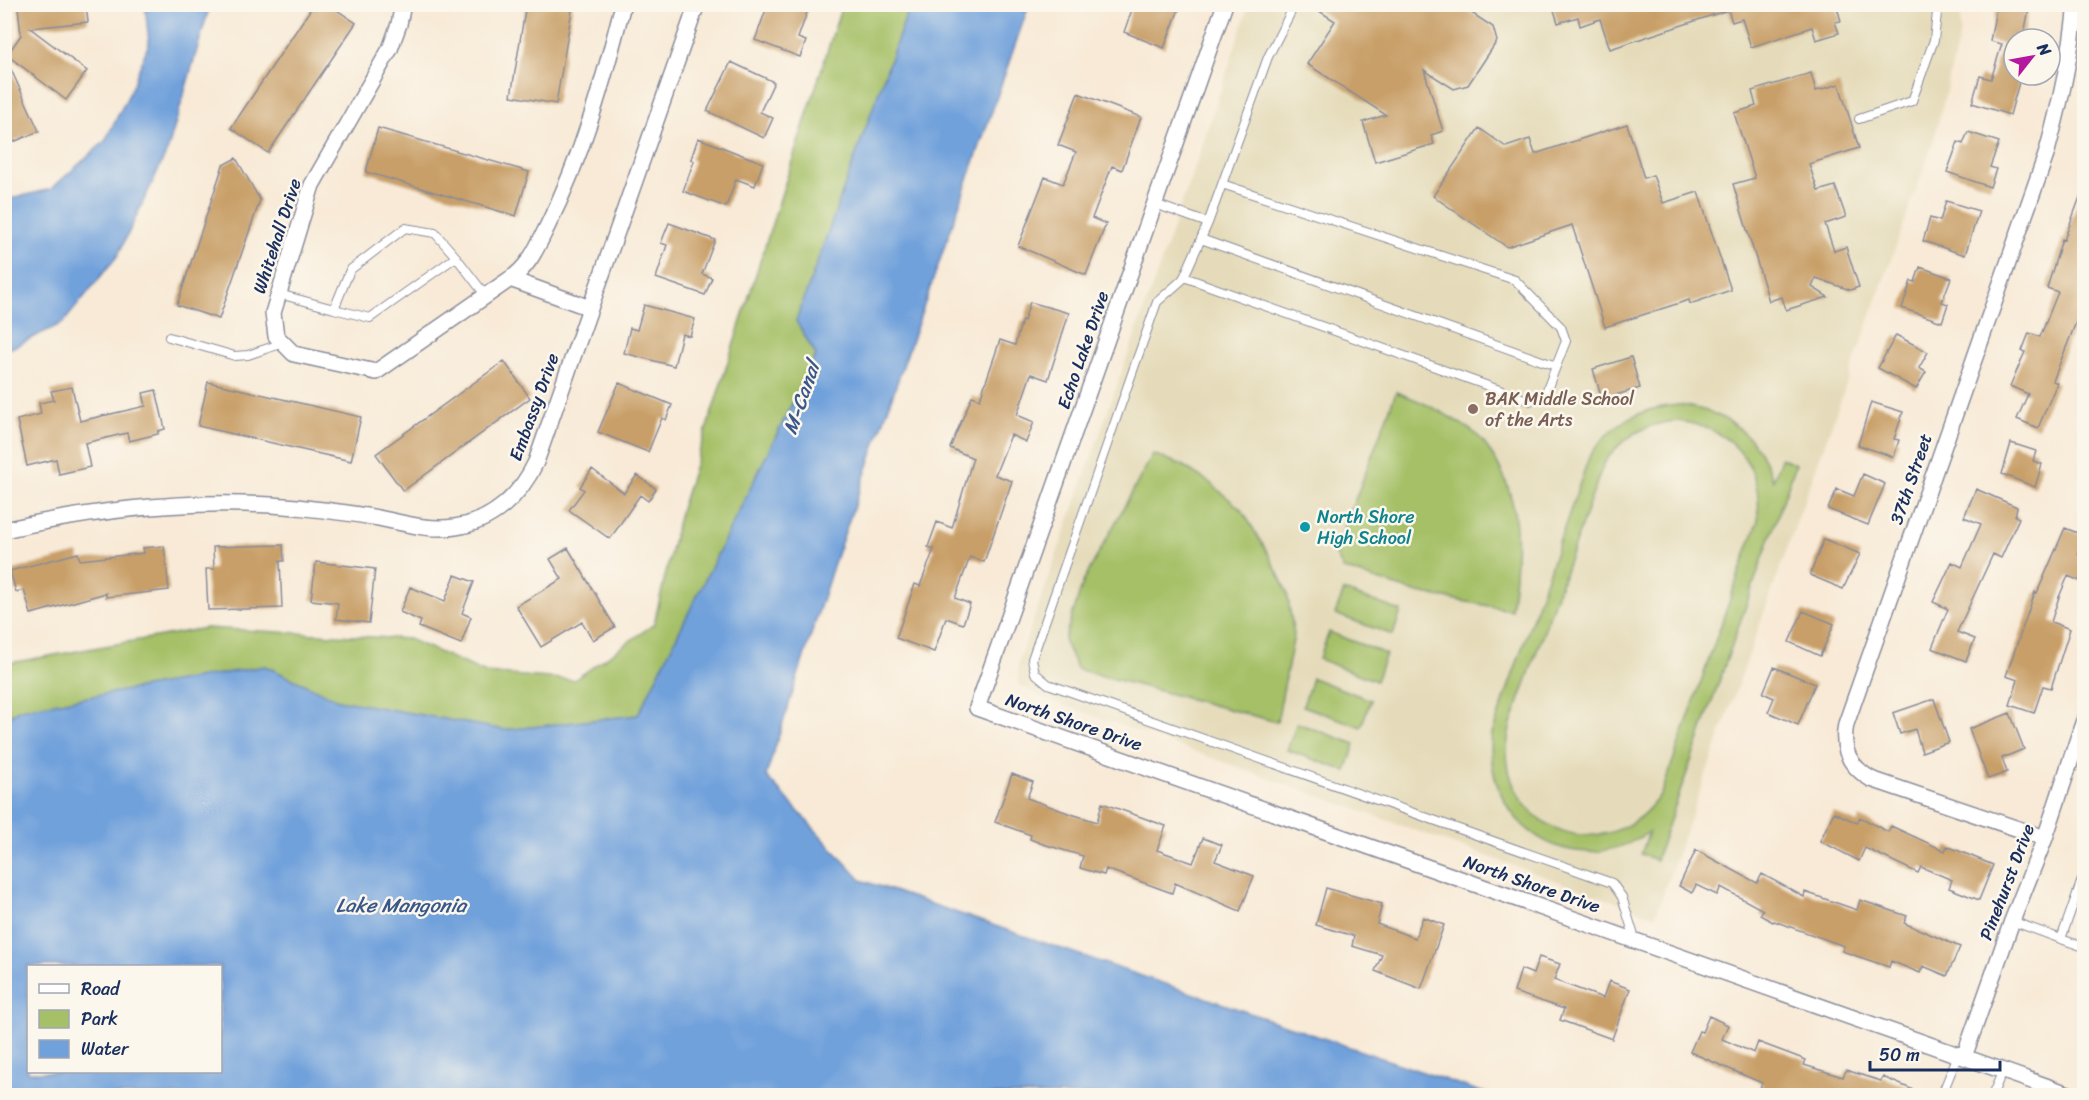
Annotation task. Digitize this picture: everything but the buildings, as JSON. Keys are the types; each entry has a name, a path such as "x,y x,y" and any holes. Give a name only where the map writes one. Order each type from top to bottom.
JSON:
{"street":[{"name":"Whitehall Drive","path":"283,343 276,336 273,313 312,185 390,50 403,4"},
{"path":"283,343 294,354 376,372 523,270 561,198 603,82 622,4"},
{"name":"Embassy Drive","path":"4,530 56,518 116,509 237,504 297,507 357,514 429,528 455,527 482,519 507,504 531,474 697,4"},
{"name":"Echo Lake Drive","path":"977,708 1225,4"},
{"name":"37th Street","path":"2045,838 1871,779 1859,772 1850,762 1843,737 2046,155 2064,90 2076,4"},
{"path":"510,279 591,308"},
{"name":"North Shore Drive","path":"977,708 2074,1095"},
{"name":"Pinehurst Drive","path":"1961,1056 2045,838 2085,720"}],"lane":[{"path":"1295,4 1268,57 1208,223 1184,277 1157,302 1032,659 1035,673 1048,684 1612,883 1622,897 1636,941"},
{"path":"1859,119 1912,101 1934,40 1938,4"},
{"path":"1184,277 1530,401 1546,392 1566,341 1561,327 1515,280 1222,184"},
{"path":"1155,204 1208,223"},
{"path":"334,309 350,270 405,228 435,233 456,256 486,296"},
{"path":"1201,239 1556,366"},
{"path":"279,294 370,318 456,256"},
{"path":"169,337 235,356 248,355 283,343"},
{"path":"2061,939 2085,874"},
{"path":"2012,921 2085,947"},
{"path":"1952,1095 1943,1092 1961,1056"},
{"path":"1992,1095 2002,1070"}],"shaded area":[{"name":"BAK Middle School of the Arts","path":"1249,5 1961,5 1960,33 1934,140 1655,916 1044,698 1018,684 1018,663 1199,155"}],"green space":[{"path":"842,5 910,5 796,321 816,355 638,715 505,730 338,700 265,666 20,709 5,718 5,664 206,628 409,639 486,673 574,680 654,624 680,512"},
{"path":"1396,392 1435,409 1473,431 1492,455 1503,475 1511,496 1517,540 1511,610 1418,593 1343,569 1335,553"},
{"path":"1679,405 1696,408 1725,419 1738,428 1759,450 1773,481 1781,458 1796,464 1656,860 1641,854 1649,832 1619,847 1590,852 1562,848 1538,837 1517,819 1501,795 1493,766 1492,734 1589,457 1606,435 1627,419 1665,406","holes":["1678,421 1697,425 1729,441 1741,452 1755,482 1758,520 1662,792 1638,818 1611,832 1582,835 1555,828 1532,812 1515,789 1507,759 1511,724 1603,465 1626,439 1645,428"]},
{"path":"1153,454 1182,465 1209,482 1242,510 1269,555 1287,592 1294,635 1277,722 1077,669 1064,640 1084,580"},
{"path":"1344,591 1401,611 1393,635 1335,614"},
{"path":"1329,632 1386,654 1376,681 1319,659"},
{"path":"1312,678 1371,700 1361,727 1303,706"},
{"path":"1297,723 1355,744 1346,771 1287,750"}],"water":[{"path":"145,5 210,5 168,149 118,255 63,323 5,351 5,200 51,189 105,141 130,92 149,43"},
{"name":"Lake Mangonia","path":"910,5 1029,5 833,566 766,776 861,880 1490,1095 5,1095 5,718 20,709 265,666 338,700 505,730 638,715 816,355 796,321"}],"place":[{"name":"BAK Middle School of the Arts","path":"1473,409"},
{"name":"North Shore High School","path":"1305,527"}],"water label":[{"name":"M-Canal","path":"801,398"}]}
